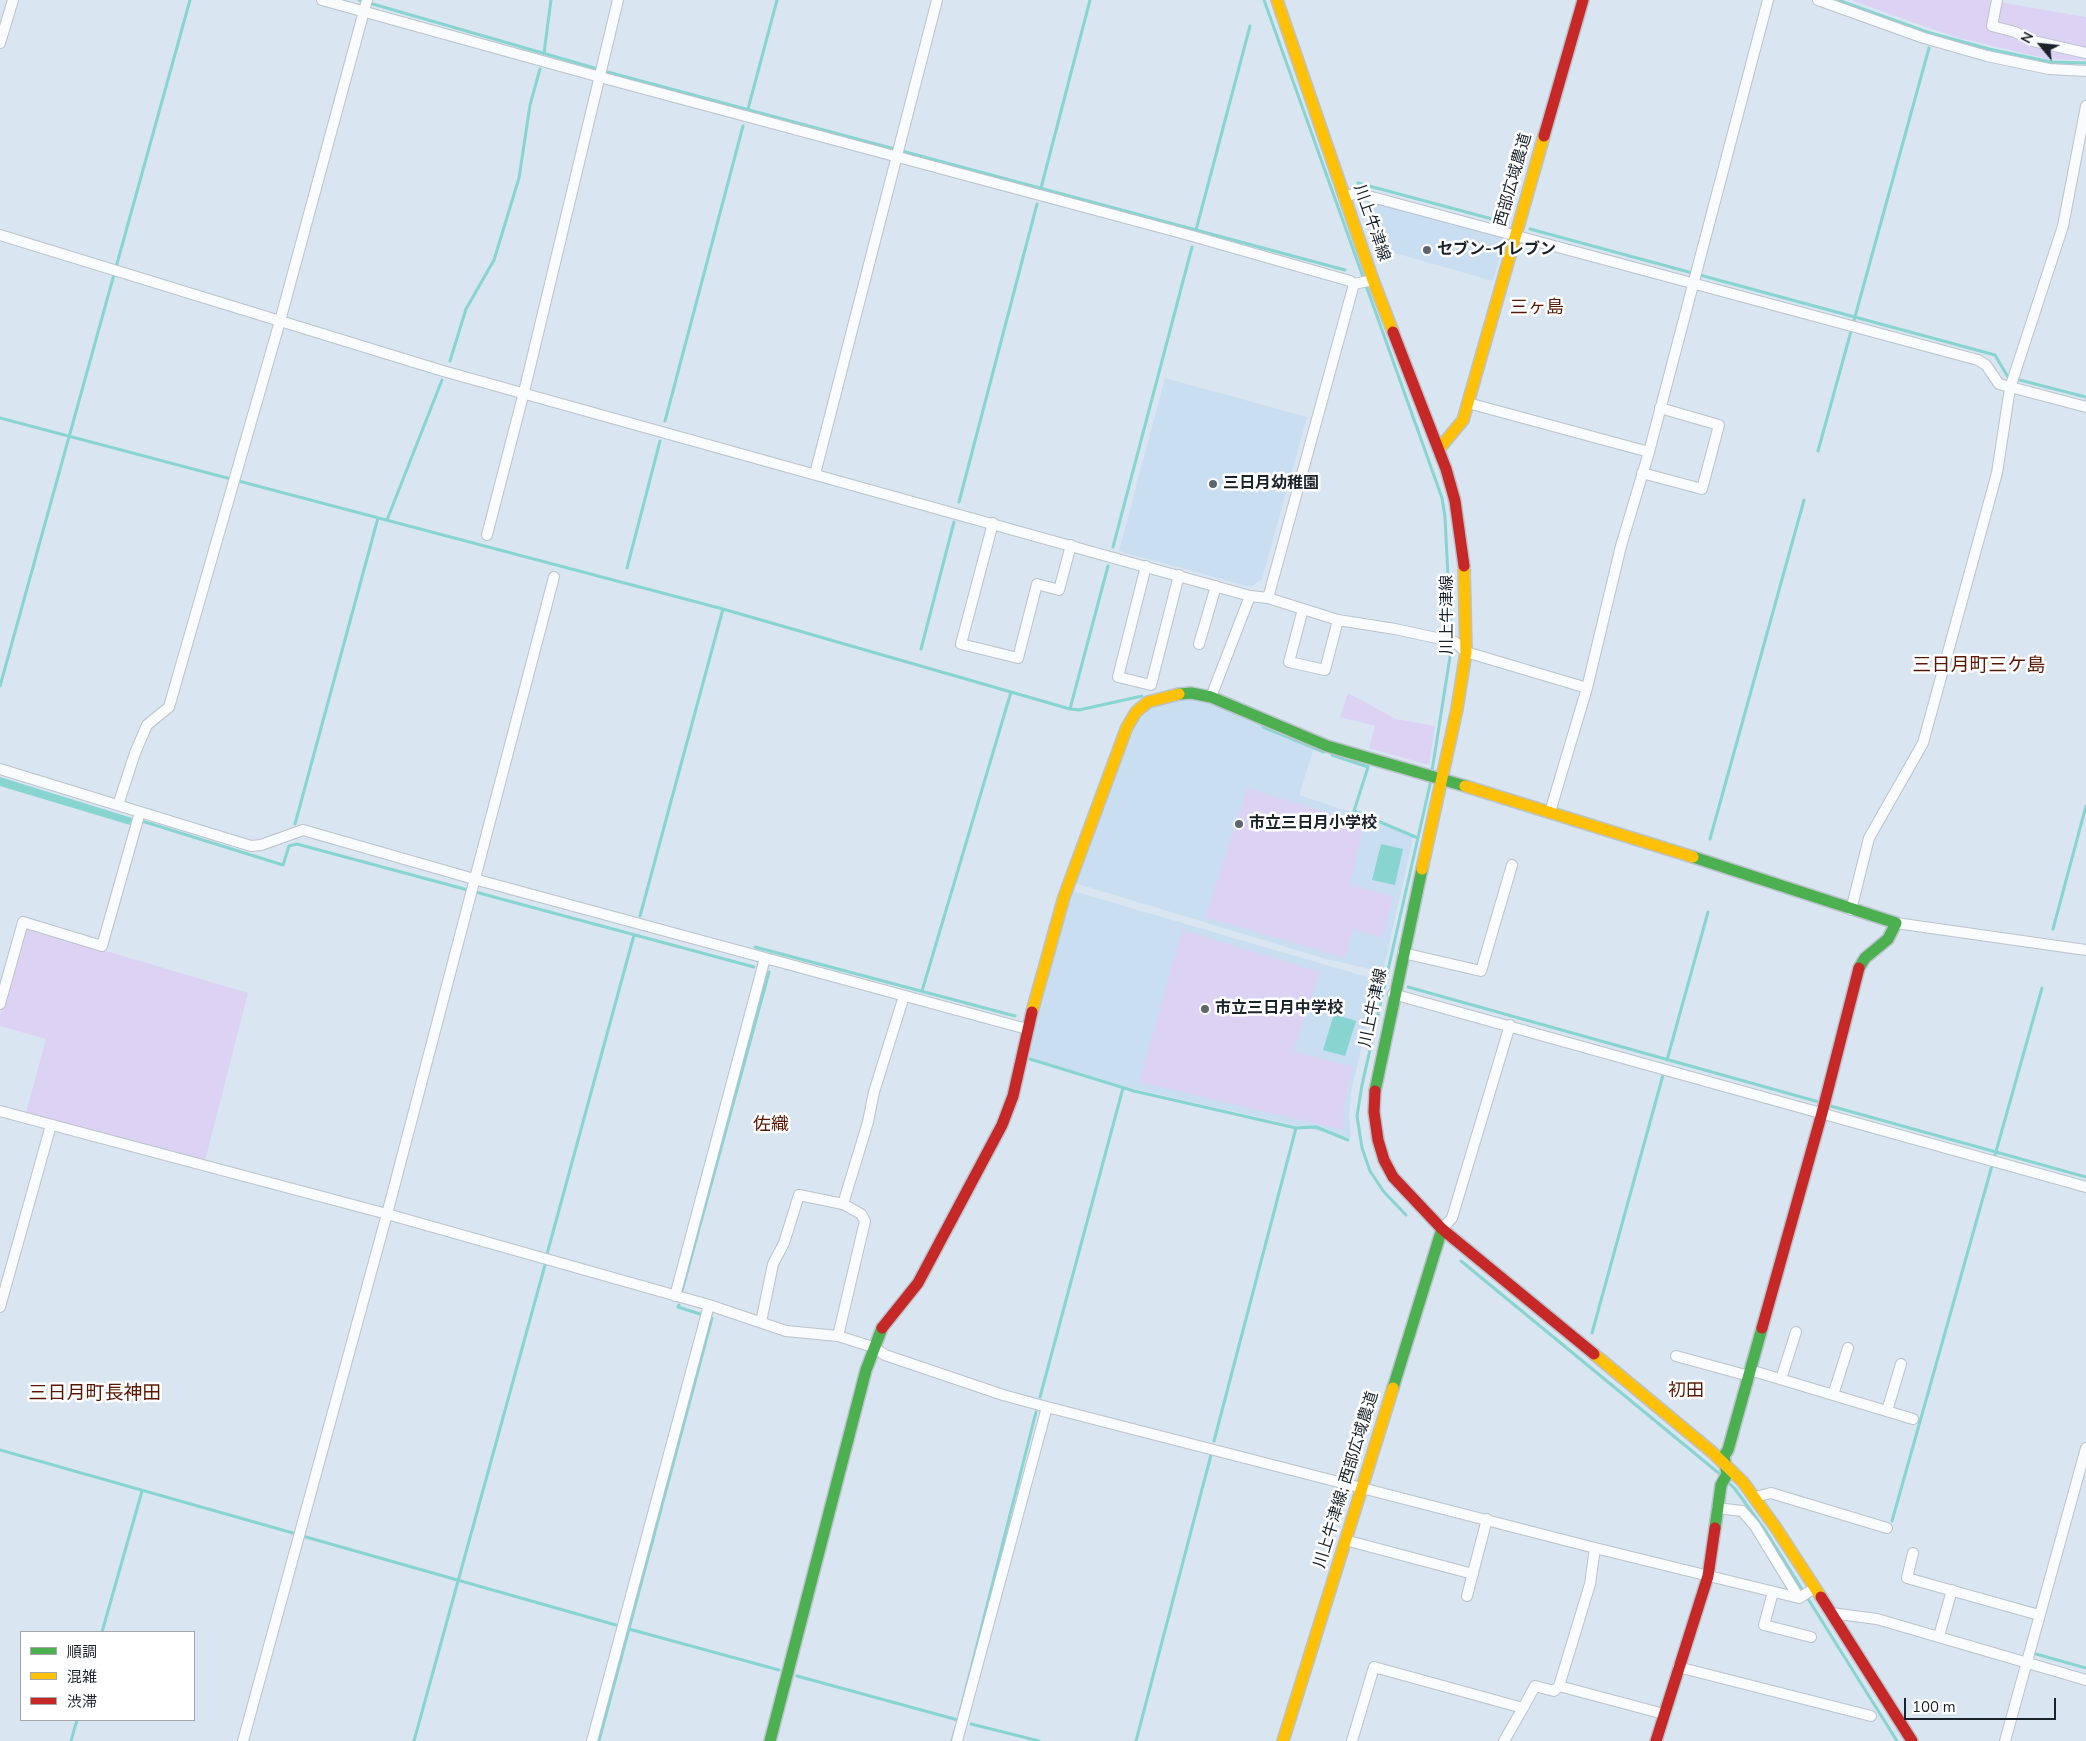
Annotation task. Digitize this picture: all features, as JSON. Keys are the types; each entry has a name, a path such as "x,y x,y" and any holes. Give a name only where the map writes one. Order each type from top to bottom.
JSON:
{"street":[{"path":"0,44 13,0"},
{"path":"322,0 1184,234 1350,281 1354,284 1372,280"},
{"path":"118,805 135,753 148,725 169,707 280,321 367,0"},
{"path":"487,535 524,392 618,0"},
{"path":"815,474 937,0"},
{"name":"川上牛津線","path":"1276,0 1372,280 1439,449 1455,501 1460,530 1466,602 1466,652 1457,708 1435,777 1403,953 1376,1081 1374,1112 1378,1140 1384,1160 1393,1176 1442,1229 1727,1469 1755,1497 1816,1588 1912,1741"},
{"name":"西部広域農道","path":"1439,449 1462,420 1468,403 1583,0"},
{"path":"1550,812 1587,688 1621,546 1649,452 1768,0"},
{"path":"1818,0 1924,38 1987,56 2048,69 2086,72"},
{"path":"1997,0 1992,26 2015,32 2033,41 2086,53"},
{"path":"1851,910 1869,838 1923,743 1997,473 2010,388 2063,226 2086,106"},
{"path":"1344,197 1356,193 1978,360 1986,366 1999,384 2086,408"},
{"path":"0,235 443,370 1250,596 1268,598 1338,620 1451,642 1466,652 1587,688"},
{"path":"1268,598 1354,284"},
{"path":"1468,403 1649,452"},
{"path":"1642,473 1702,489 1720,424 1660,408"},
{"path":"993,524 961,644 1018,658 1037,584 1059,590 1071,545"},
{"path":"1146,566 1118,677 1150,685 1179,575"},
{"path":"243,1741 387,1214 554,577"},
{"path":"1199,644 1216,586"},
{"path":"1211,696 1250,596"},
{"path":"1302,609 1289,662 1325,670 1338,620"},
{"path":"770,1741 873,1347 878,1334 888,1318 911,1294 918,1283 994,1142 1013,1096 1027,1029 1064,897 1130,720 1143,706 1158,698 1191,693 1211,696 1319,743 1550,812 1783,886 1851,910 1896,923 2086,950"},
{"path":"0,769 250,846 261,845 303,830 474,879 1027,1029"},
{"path":"0,1004 23,922 102,946 140,812"},
{"path":"1403,953 1481,971 1512,865"},
{"path":"1656,1741 1708,1576 1721,1485 1727,1469 1724,1456 1728,1450 1822,1113 1860,964 1888,939 1896,923"},
{"path":"675,1296 765,958"},
{"path":"1393,994 2086,1187"},
{"path":"843,1204 868,1122 874,1092 904,996"},
{"path":"1442,1229 1452,1218 1510,1026"},
{"path":"0,1111 387,1214 709,1305 786,1331 838,1336 873,1347 886,1355 1002,1396 1773,1592 1799,1598 1816,1588"},
{"path":"0,1307 50,1125"},
{"path":"761,1322 773,1264 784,1242 800,1195 843,1204 861,1214 865,1221 838,1336"},
{"name":"川上牛津線; 西部広域農道","path":"1283,1741 1442,1229"},
{"path":"592,1741 709,1305"},
{"path":"1781,1379 1796,1332"},
{"path":"1833,1395 1848,1348"},
{"path":"1676,1356 1781,1379 1913,1419"},
{"path":"1887,1411 1901,1364"},
{"path":"957,1741 1046,1407"},
{"path":"2006,1741 2086,1448"},
{"path":"1755,1497 1771,1493 1887,1528"},
{"path":"1717,1508 1742,1511 1755,1526 1799,1598"},
{"path":"1467,1596 1487,1519"},
{"path":"1345,1540 1473,1574"},
{"path":"1504,1741 1535,1686 1554,1691 1558,1686 1590,1584 1595,1548"},
{"path":"1913,1553 1907,1578 2039,1615"},
{"path":"1939,1636 1952,1590"},
{"path":"1773,1592 1764,1625 1811,1637"},
{"path":"1831,1613 1877,1619 2086,1680"},
{"path":"1352,1741 1374,1667 1523,1708"},
{"path":"1678,1667 1871,1716"},
{"path":"1558,1686 1664,1714"}],"shaded area":[{"path":"1851,0 1987,0 2086,17 2086,60 2048,59 1955,37"},
{"path":"1363,198 1505,238 1493,281 1381,249"},
{"name":"三日月幼稚園","path":"1165,378 1307,417 1262,579 1251,587 1119,551"},
{"path":"1348,693 1396,719 1435,726 1429,765 1369,748 1375,726 1340,717"},
{"name":"市立三日月小学校","path":"1191,699 1211,703 1314,748 1299,795 1350,812 1413,837 1383,972 1326,959 1075,883 1137,722 1152,708 1174,700"},
{"path":"0,777 132,818 130,825 0,786"},
{"path":"1247,788 1364,824 1350,885 1393,896 1383,938 1353,929 1345,958 1205,917"},
{"path":"1381,844 1403,849 1395,885 1372,880"},
{"name":"市立三日月中学校","path":"1073,891 1374,979 1373,1000 1351,1092 1349,1116 1351,1138 1131,1088 1027,1057"},
{"path":"25,927 248,993 205,1161 26,1113 46,1039 0,1026 0,1015"},
{"path":"1182,930 1320,972 1293,1051 1353,1067 1344,1106 1343,1130 1139,1082"},
{"path":"1334,1014 1356,1021 1345,1056 1323,1050"}],"waterway":[{"path":"0,686 190,0"},
{"path":"359,0 598,69"},
{"path":"544,53 551,0"},
{"path":"748,109 777,0"},
{"path":"1041,188 1090,0"},
{"path":"1264,0 1442,498 1445,517 1451,638"},
{"path":"1838,0 1927,32 1989,49 2051,62 2086,63"},
{"path":"1196,230 1250,26"},
{"path":"1818,451 1929,48"},
{"path":"450,361 466,309 494,260 519,178 530,105 540,69"},
{"path":"604,71 1345,270"},
{"path":"665,421 743,126"},
{"path":"1358,183 1507,223"},
{"path":"959,502 1037,204"},
{"path":"1530,229 1995,355 2008,377 2086,397"},
{"path":"1113,547 1192,247"},
{"path":"387,520 442,380"},
{"path":"0,418 723,609 1070,709 1079,710 1142,696"},
{"path":"627,568 660,441"},
{"path":"1710,839 1804,500"},
{"path":"295,824 378,518"},
{"path":"921,649 954,522"},
{"path":"1070,709 1108,566"},
{"path":"640,916 723,609"},
{"path":"1432,771 1452,644"},
{"path":"922,991 1011,692"},
{"path":"1263,727 1324,752"},
{"path":"1332,755 1368,767 1354,811 1418,838"},
{"path":"1406,1215 1384,1192 1370,1171 1362,1148 1357,1116 1362,1085 1431,780"},
{"path":"2053,929 2086,806"},
{"path":"127,820 145,822 283,865 289,846 297,844 754,967"},
{"path":"1667,1060 1708,912"},
{"path":"547,1254 634,935"},
{"path":"755,947 1015,1016"},
{"path":"682,1291 769,972"},
{"path":"1408,987 1819,1102"},
{"path":"1892,1521 2042,988"},
{"path":"1030,1059 1134,1091 1296,1128 1316,1127 1348,1140"},
{"path":"1592,1333 1663,1075"},
{"path":"1040,1397 1123,1088"},
{"path":"1827,1105 2086,1177"},
{"path":"1214,1441 1296,1128"},
{"path":"1461,1261 1721,1475"},
{"path":"414,1741 545,1265"},
{"path":"679,1305 678,1307 700,1314"},
{"path":"599,1741 712,1318"},
{"path":"959,1716 1036,1412"},
{"path":"0,1450 293,1533"},
{"path":"1136,1741 1211,1455"},
{"path":"1727,1481 1765,1530 1897,1741"},
{"path":"102,1631 142,1491"},
{"path":"306,1537 616,1625"},
{"path":"629,1629 779,1670"},
{"path":"2036,1654 2086,1668"},
{"path":"797,1676 958,1720"},
{"path":"71,1741 77,1721"},
{"path":"971,1724 1039,1741"},
{"path":"952,1741 956,1727"}],"traffic: fast":[{"path":"1179,694 1191,693 1211,697 1327,746 1465,786"},
{"path":"1693,857 1896,923 1888,939 1865,958 1859,968"},
{"path":"1375,1091 1422,869"},
{"path":"1393,1388 1442,1229"},
{"path":"770,1741 866,1370 882,1328"},
{"path":"1715,1528 1721,1485 1727,1474 1724,1456 1728,1450 1762,1328"}],"traffic: slow":[{"path":"1277,0 1373,280 1393,332"},
{"path":"1439,449 1463,420 1544,136"},
{"path":"1422,869 1457,709 1466,652 1464,566"},
{"path":"1032,1012 1064,897 1127,727 1136,712 1148,702 1179,694"},
{"path":"1465,786 1693,857"},
{"path":"1594,1354 1712,1452 1743,1482 1821,1597"},
{"path":"1283,1741 1393,1388"}],"traffic: jam":[{"path":"1544,136 1583,0"},
{"path":"1393,332 1446,469 1455,501 1464,566"},
{"path":"1762,1328 1822,1113 1859,968"},
{"path":"882,1328 918,1283 1002,1125 1013,1096 1032,1012"},
{"path":"1375,1091 1374,1112 1378,1140 1384,1160 1393,1177 1442,1229 1594,1354"},
{"path":"1656,1741 1708,1576 1715,1528"},
{"path":"1821,1597 1912,1741"}],"place":[{"name":"セブン-イレブン","path":"1427,250"},
{"name":"三日月幼稚園","path":"1213,484"},
{"name":"市立三日月小学校","path":"1239,824"},
{"name":"市立三日月中学校","path":"1205,1009"}],"district":[{"name":"三ヶ島","path":"1537,309"},
{"name":"三日月町三ケ島","path":"1979,666"},
{"name":"佐織","path":"771,1126"},
{"name":"初田","path":"1686,1392"},
{"name":"三日月町長神田","path":"95,1394"}]}
